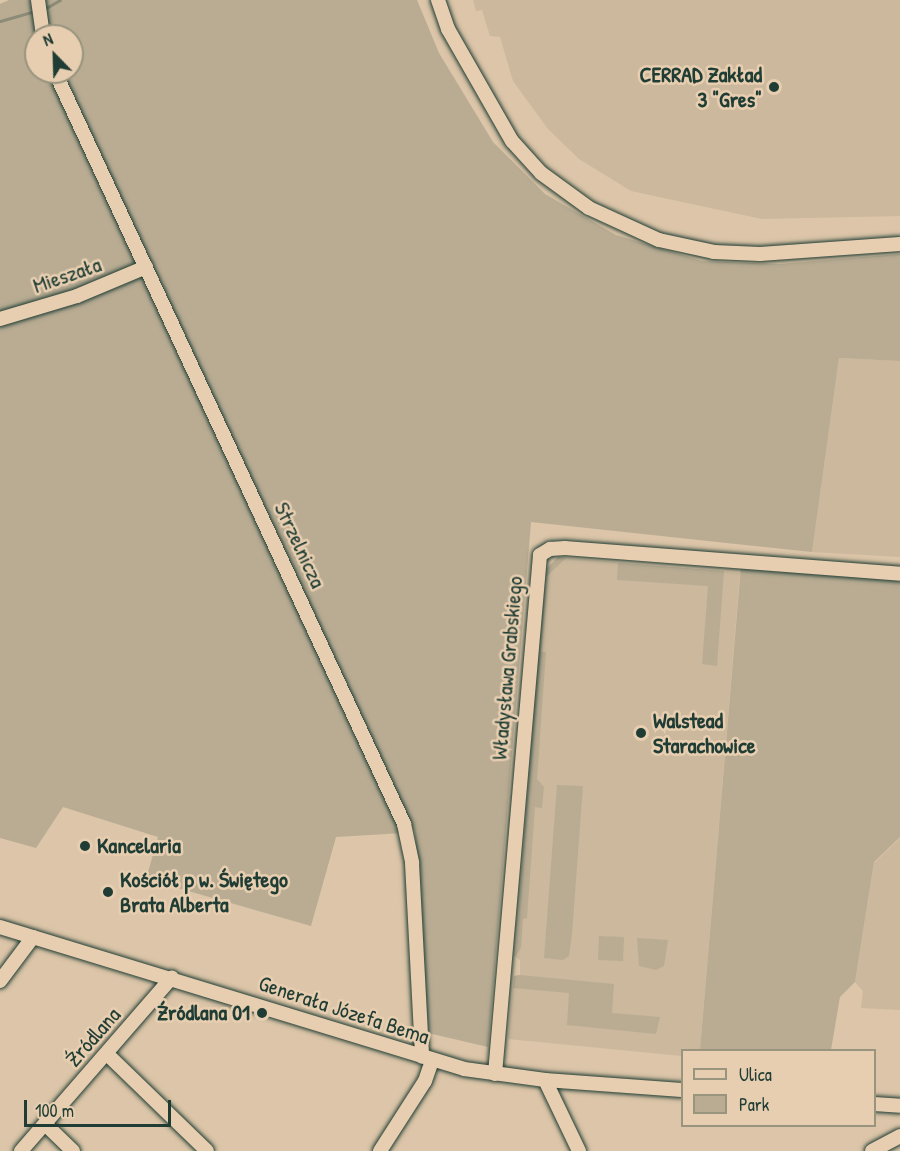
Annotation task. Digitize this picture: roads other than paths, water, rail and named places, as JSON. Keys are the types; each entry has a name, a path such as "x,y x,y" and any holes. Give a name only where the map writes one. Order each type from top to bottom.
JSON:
{"street":[{"path":"38,0 42,24"},
{"path":"438,0 448,29 512,141 565,192 610,219 659,240 722,252 779,253 900,244"},
{"name":"Strzelnicza","path":"61,84 404,824 412,863 427,1059 425,1081 380,1151"},
{"name":"Mieszała","path":"0,319 77,297 146,267"},
{"name":"Władysława Grabskiego","path":"495,1074 540,555 550,549 565,548 900,574"},
{"name":"Generała Józefa Bema","path":"0,927 172,977 427,1059 495,1074 681,1090"},
{"path":"0,981 33,937"},
{"name":"Źródlana","path":"21,1151 172,977"},
{"path":"107,1053 207,1151"},
{"path":"545,1080 579,1151"},
{"path":"876,1104 900,1106"},
{"path":"45,1124 73,1151"},
{"path":"872,1151 900,1136"}],"waterway":[{"path":"46,8 60,0"},
{"path":"0,21 35,11"}],"place":[{"name":"CERRAD Zakład 3 \"Gres\"","path":"774,87"},
{"name":"Walstead Starachowice","path":"641,733"},
{"name":"Kancelaria","path":"85,846"},
{"name":"Kościół p w. Świętego Brata Alberta","path":"108,892"},
{"name":"Źródlana 01","path":"262,1013"}]}
